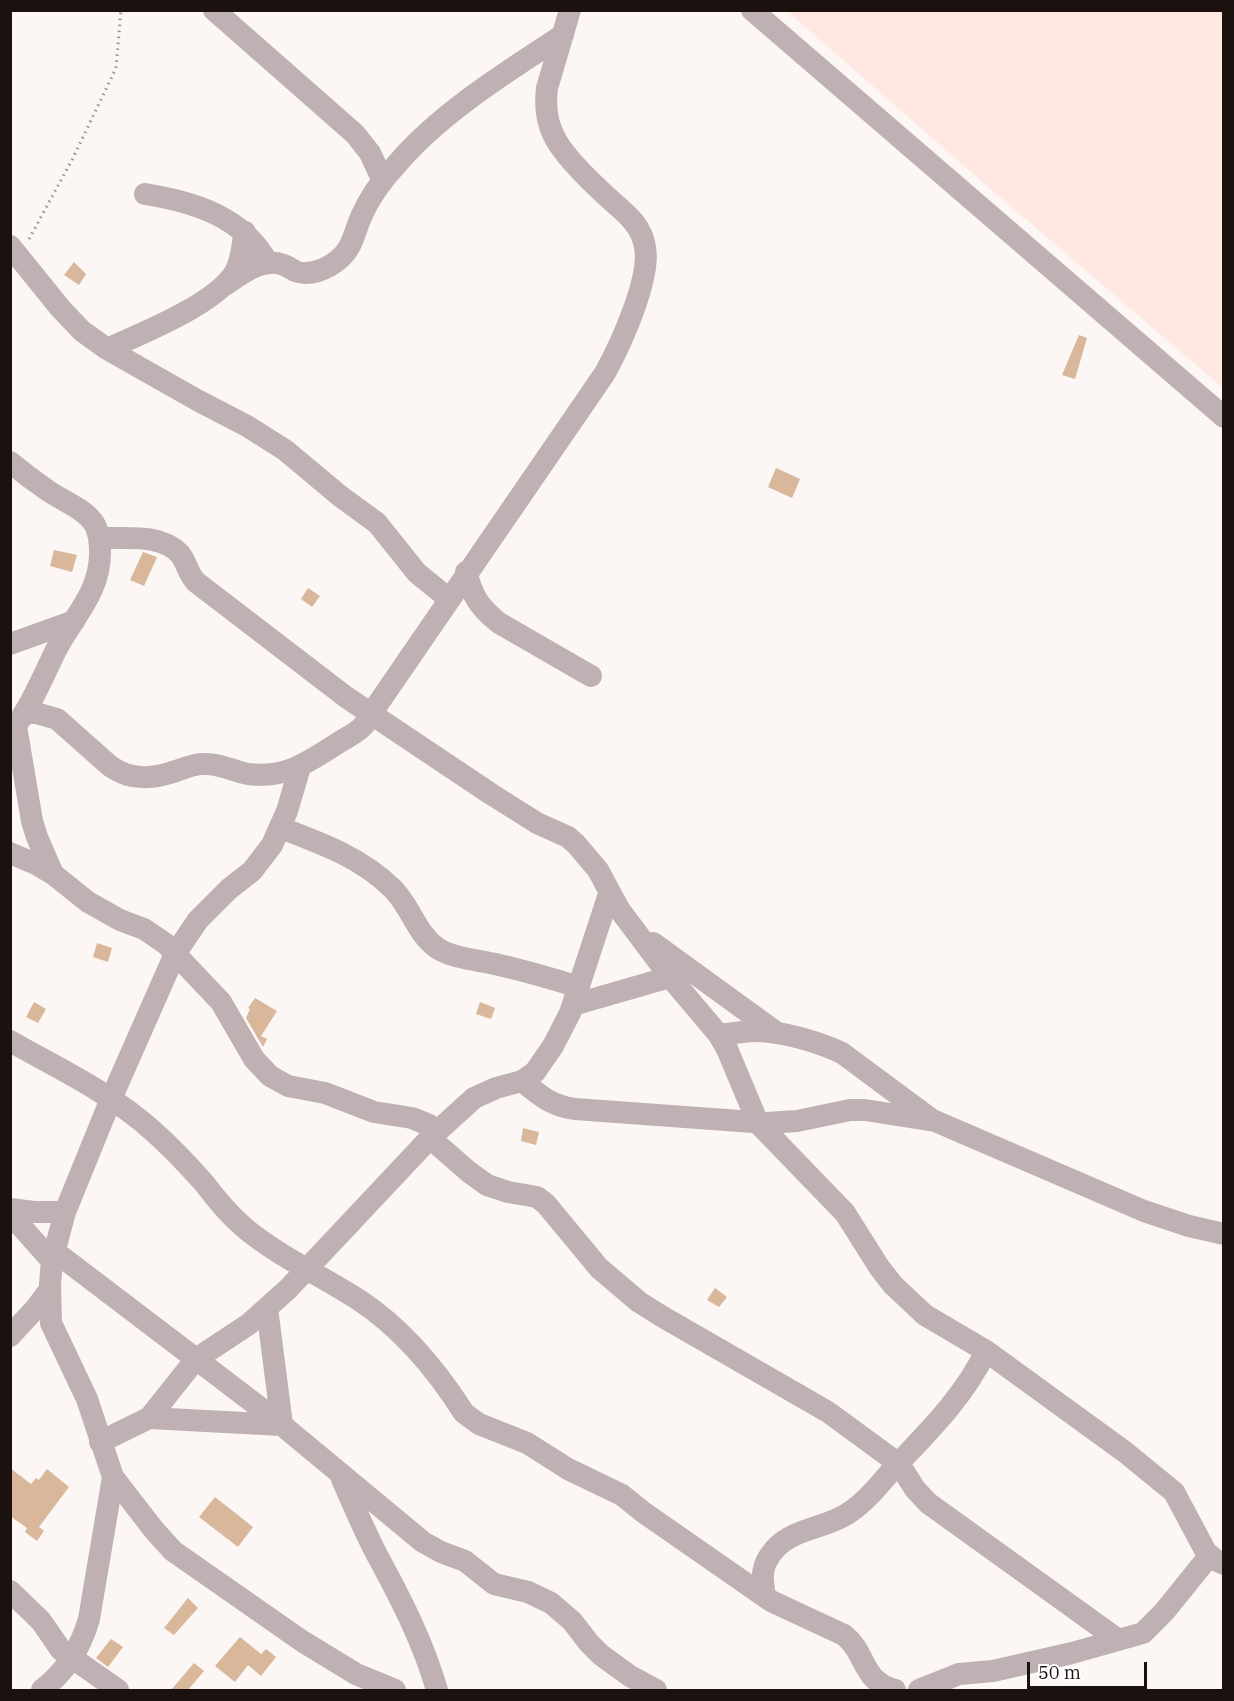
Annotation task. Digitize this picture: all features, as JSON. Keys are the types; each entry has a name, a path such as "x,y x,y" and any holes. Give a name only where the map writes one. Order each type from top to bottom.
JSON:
{"street":[{"path":"214,10 354,134 370,153 383,181"},
{"path":"17,725 36,713 57,718 118,772 136,778 146,778 203,764 218,765 248,774 279,773 300,767 361,730 466,572 605,372 621,342 646,268 643,237 634,221 576,165 556,141 552,132 547,114 547,88 570,10"},
{"path":"752,10 1224,417"},
{"path":"107,348 179,315 254,266 268,263 284,265 297,272 307,273 328,267 338,261 353,241 361,216 383,181 411,148 509,71 563,35"},
{"path":"146,194 175,198 229,220 257,245 268,263"},
{"path":"225,285 239,263 245,232"},
{"path":"15,251 71,321 82,331 107,348 247,426 285,450 377,523 417,573 449,600"},
{"path":"10,462 47,490 82,511 94,524 99,538 100,559 95,586 57,649 44,679 17,725 32,821 53,874"},
{"path":"99,538 150,539 170,546 181,555 196,582 337,690 519,812 568,837 591,861 609,894 634,929 719,1035 728,1049 758,1123 839,1206 857,1230 879,1267 908,1300 937,1323 986,1351 1125,1452 1174,1492 1206,1552 1217,1559 1143,1633 1072,1653 1006,1668 959,1674 920,1690"},
{"path":"466,572 472,596 498,623 591,676"},
{"path":"10,644 74,621"},
{"path":"300,767 280,828 262,858 252,871 198,920 175,954 111,1099 65,1212 53,1256 50,1289 51,1323 87,1399 113,1477 173,1551 302,1641 356,1674 395,1690"},
{"path":"280,828 337,850 374,874 394,890 421,933 438,948 461,957 545,976 576,996 670,976"},
{"path":"10,853 53,874 88,902 120,920 144,929 166,944 221,1002 255,1059 270,1076 288,1086 325,1093 374,1112 412,1118 429,1125 433,1135 469,1172 487,1185 508,1192 537,1197 546,1204 599,1268 639,1302 811,1402 899,1464 915,1489 928,1503 1117,1639"},
{"path":"100,1442 149,1418 196,1359 249,1324 288,1289 433,1135 474,1098 496,1088 522,1081 540,1066 562,1030 576,996 609,894"},
{"path":"634,929 778,1034"},
{"path":"719,1035 757,1031 778,1034 816,1043 842,1053 935,1121 1144,1211 1189,1226 1224,1234"},
{"path":"10,1041 111,1099 136,1117 179,1157 226,1212 273,1249 359,1300 405,1337 439,1375 464,1413 471,1419 526,1443 568,1469 622,1495 765,1597 786,1610 844,1635 854,1644 870,1676 885,1688 895,1690"},
{"path":"522,1081 544,1099 564,1108 758,1123 797,1121 850,1110 865,1110 935,1121"},
{"path":"10,1209 65,1212"},
{"path":"10,1214 53,1256 196,1359 282,1425 434,1549 465,1561 494,1584 528,1592 551,1603 572,1621 588,1643 601,1655 622,1671 656,1690"},
{"path":"10,1336 50,1289"},
{"path":"267,1308 282,1425"},
{"path":"765,1597 761,1573 769,1556 776,1548 792,1536 848,1514 860,1505 956,1401 986,1351"},
{"path":"149,1418 282,1425"},
{"path":"339,1472 376,1554 411,1619 437,1690"},
{"path":"42,1690 61,1673 78,1649 89,1619 113,1477"},
{"path":"10,1591 41,1621 57,1645 118,1690"}],"path":[{"path":"15,251 73,158 116,68 121,10"}],"shaded area":[{"path":"787,11 1223,11 1223,388 995,193"}],"building":[{"path":"74,262 86,274 79,285 64,275"},
{"path":"1079,335 1087,338 1075,379 1062,375"},
{"path":"776,468 800,479 792,498 768,487"},
{"path":"54,550 77,555 72,572 50,566"},
{"path":"143,552 157,557 144,586 130,580"},
{"path":"308,588 320,596 312,607 301,599"},
{"path":"97,943 112,948 108,962 93,957"},
{"path":"255,998 277,1011 261,1036 267,1039 263,1047 246,1018 250,1009 248,1008"},
{"path":"34,1002 46,1009 38,1023 26,1017"},
{"path":"480,1002 495,1008 491,1019 476,1014"},
{"path":"523,1128 539,1132 536,1145 521,1141"},
{"path":"715,1288 727,1297 719,1307 707,1300"},
{"path":"10,1468 31,1484 36,1478 39,1480 47,1469 69,1487 39,1527 44,1531 37,1541 25,1532 27,1528 10,1516"},
{"path":"215,1497 253,1527 238,1547 199,1517"},
{"path":"188,1598 198,1608 174,1635 164,1628"},
{"path":"240,1637 261,1654 266,1649 276,1657 261,1676 248,1665 235,1682 215,1666"},
{"path":"111,1639 123,1647 108,1667 96,1658"},
{"path":"194,1663 204,1671 188,1690 171,1690"}]}
